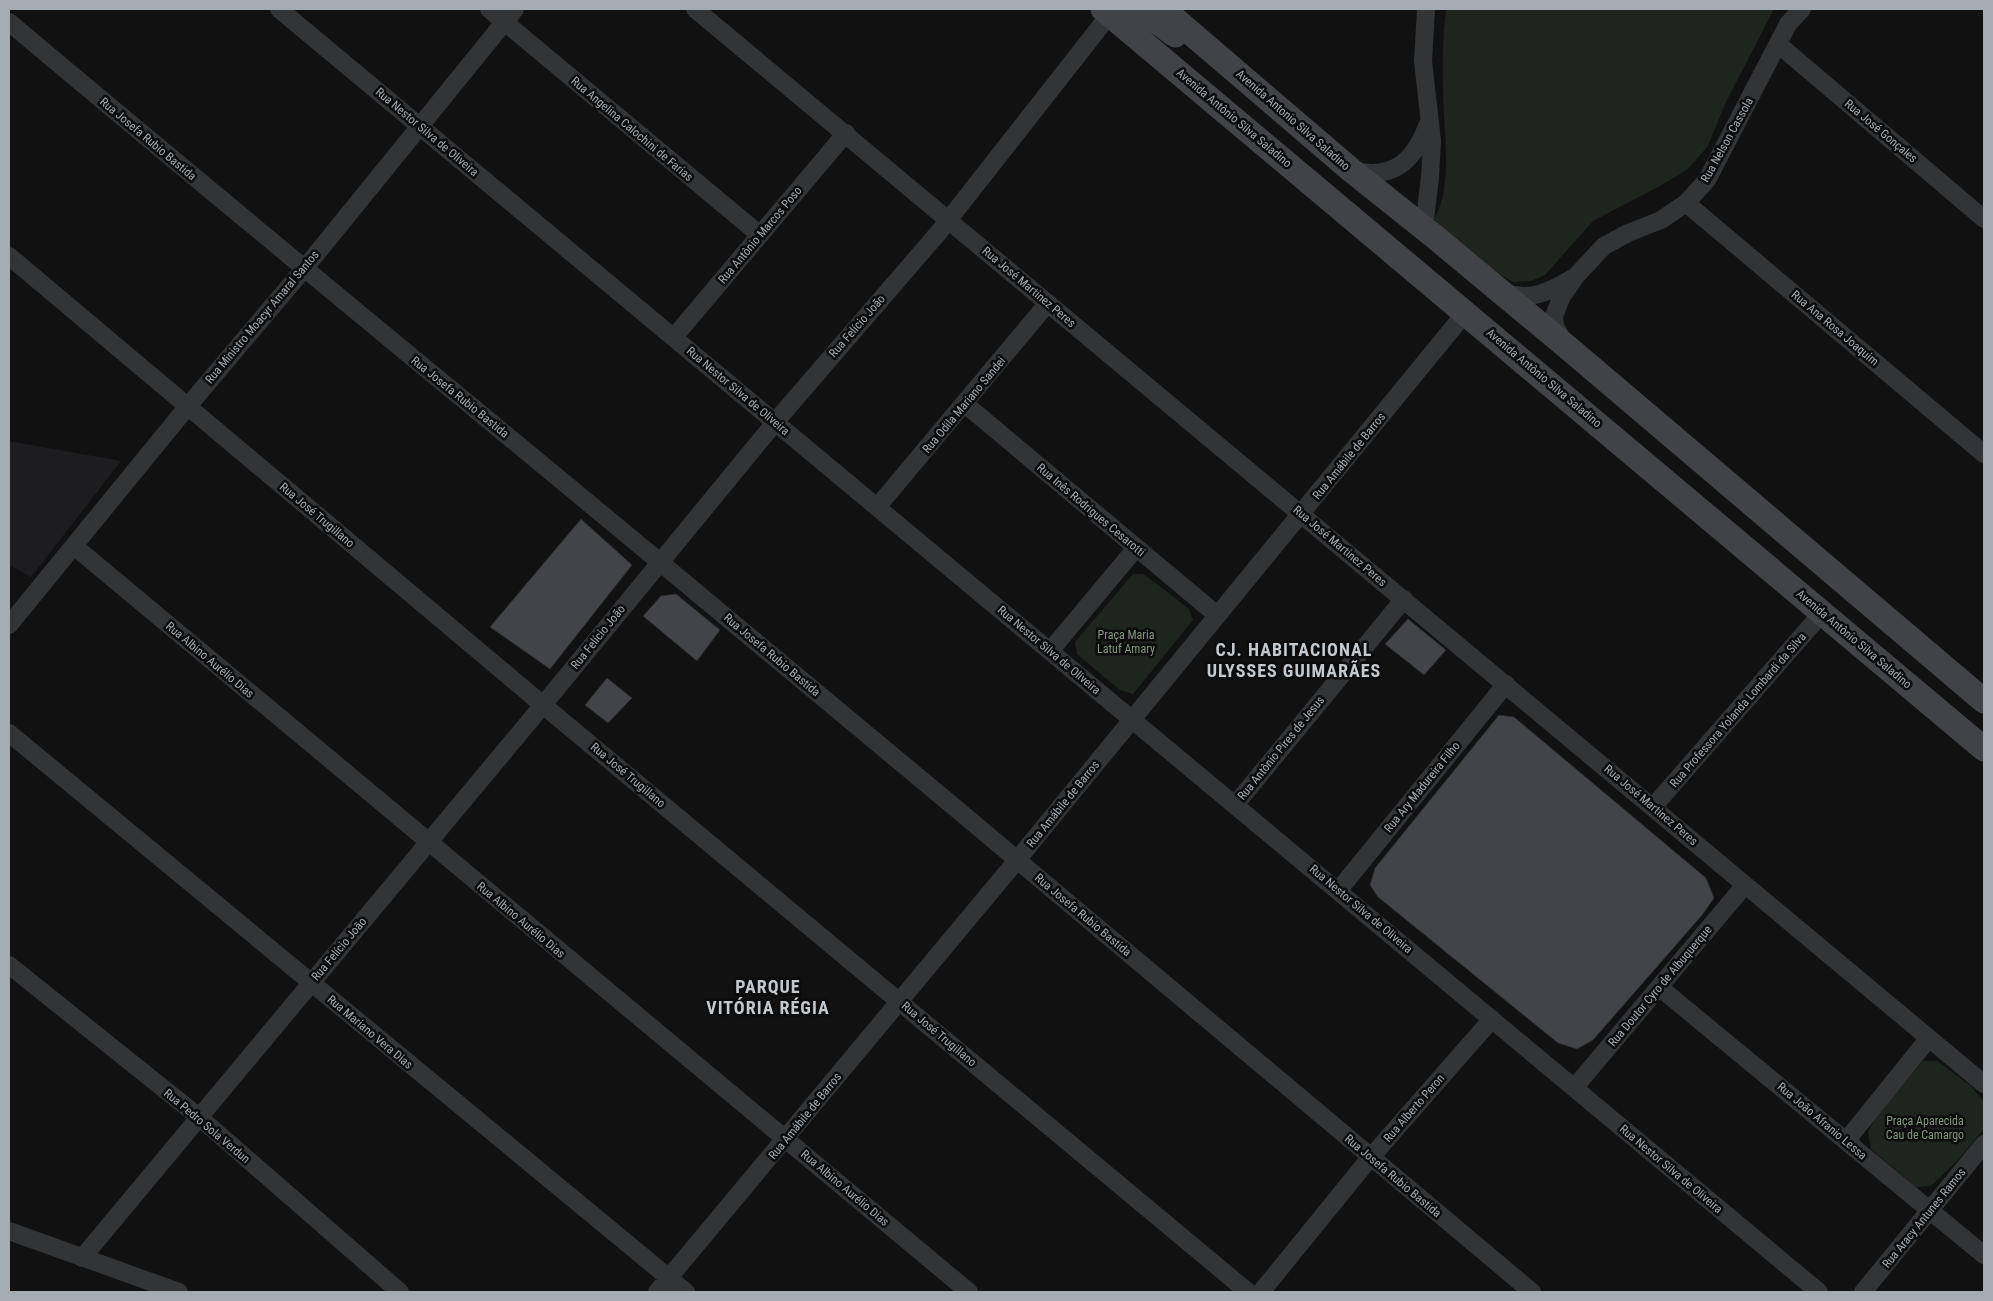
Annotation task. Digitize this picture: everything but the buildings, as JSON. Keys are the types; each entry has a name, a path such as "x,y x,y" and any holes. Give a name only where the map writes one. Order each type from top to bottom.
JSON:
{"main road":[{"name":"Avenida Antonio Silva Saladino","path":"1163,9 1351,170 1424,228"},
{"path":"1107,12 1126,10 1150,16 1283,112"},
{"name":"Avenida Antônio Silva Saladino","path":"1107,12 1984,748"},
{"path":"1424,228 1984,701"}],"street":[{"name":"Rua Nestor Silva de Oliveira","path":"279,9 775,423 878,506 1050,652 1819,1292"},
{"name":"Rua Angelina Calochini de Farias","path":"489,9 510,15 760,235"},
{"name":"Rua José Martinez Peres","path":"695,9 1984,1084"},
{"path":"1424,228 1432,141 1424,60 1426,9"},
{"name":"Rua Nelson Cassola","path":"1566,346 1555,326 1554,316 1562,296 1576,276 1604,246 1661,220 1686,203 1707,180 1788,24 1802,9"},
{"name":"Rua Felício João","path":"82,1258 543,705 775,423 939,232 1107,12"},
{"name":"Rua Ministro Moacyr Amaral Santos","path":"9,626 188,406 304,269 510,15"},
{"name":"Rua Josefa Rubio Bastida","path":"9,22 304,269 1017,859 1532,1292"},
{"name":"Rua José Gonçales","path":"1778,44 1984,218"},
{"path":"1351,170 1367,174 1387,172 1400,164 1414,154 1429,121"},
{"name":"Rua Antônio Marcos Poso","path":"674,337 846,133"},
{"name":"Rua Ana Rosa Joaquim","path":"1686,203 1984,454"},
{"name":"Rua José Trugillano","path":"9,256 543,705 900,1000 1248,1292"},
{"name":"Rua Nelson Cassola","path":"1500,291 1513,296 1541,294 1576,276"},
{"name":"Rua Odila Mariano Sandei","path":"878,506 1048,303"},
{"name":"Rua Amábile de Barros","path":"656,1292 1017,859 1466,312"},
{"name":"Rua Inês Rodrigues Cesarotti","path":"965,404 1217,615"},
{"name":"Rua Albino Aurélio Dias","path":"74,546 969,1292"},
{"path":"1050,652 1136,548"},
{"name":"Rua Antônio Pires de Jesus","path":"1235,805 1404,599"},
{"name":"Rua Professora Yolanda Lombardi da Silva","path":"1653,807 1822,613"},
{"name":"Rua Ary Madureira Filho","path":"1338,891 1506,684"},
{"name":"Rua Mariano Vera Dias","path":"9,734 686,1292"},
{"name":"Rua Doutor Cyro de Albuquerque","path":"1574,1088 1746,885"},
{"name":"Rua Pedro Sola Verdun","path":"9,965 199,1117 386,1286 400,1292"},
{"name":"Rua João Afranio Lessa","path":"1659,987 1984,1255"},
{"name":"Rua Alberto Peron","path":"1261,1292 1371,1158 1492,1019"},
{"path":"1846,1141 1930,1038"},
{"name":"Rua Aracy Antunes Ramos","path":"1863,1292 1984,1144"},
{"path":"9,1231 179,1292"}],"shaded area":[{"path":"9,441 121,461 31,577 9,565"}],"green space":[{"path":"1446,9 1774,9 1725,104 1708,146 1688,169 1593,221 1545,275 1531,281 1513,282 1499,274 1436,225 1434,218 1444,190 1446,173 1443,39"},
{"name":"Praça Maria Latuf Amary","path":"1133,574 1143,574 1161,587 1189,609 1193,620 1133,694 1120,690 1077,654 1075,642"},
{"name":"Praça Aparecida Cau de Camargo","path":"1923,1061 1937,1061 1971,1086 1984,1102 1984,1129 1957,1161 1931,1186 1916,1187 1871,1149 1868,1132 1877,1115"}],"district":[{"name":"CJ. HABITACIONAL ULYSSES GUIMARÃES","path":"1294,660"},
{"name":"PARQUE VITÓRIA RÉGIA","path":"768,998"}]}
